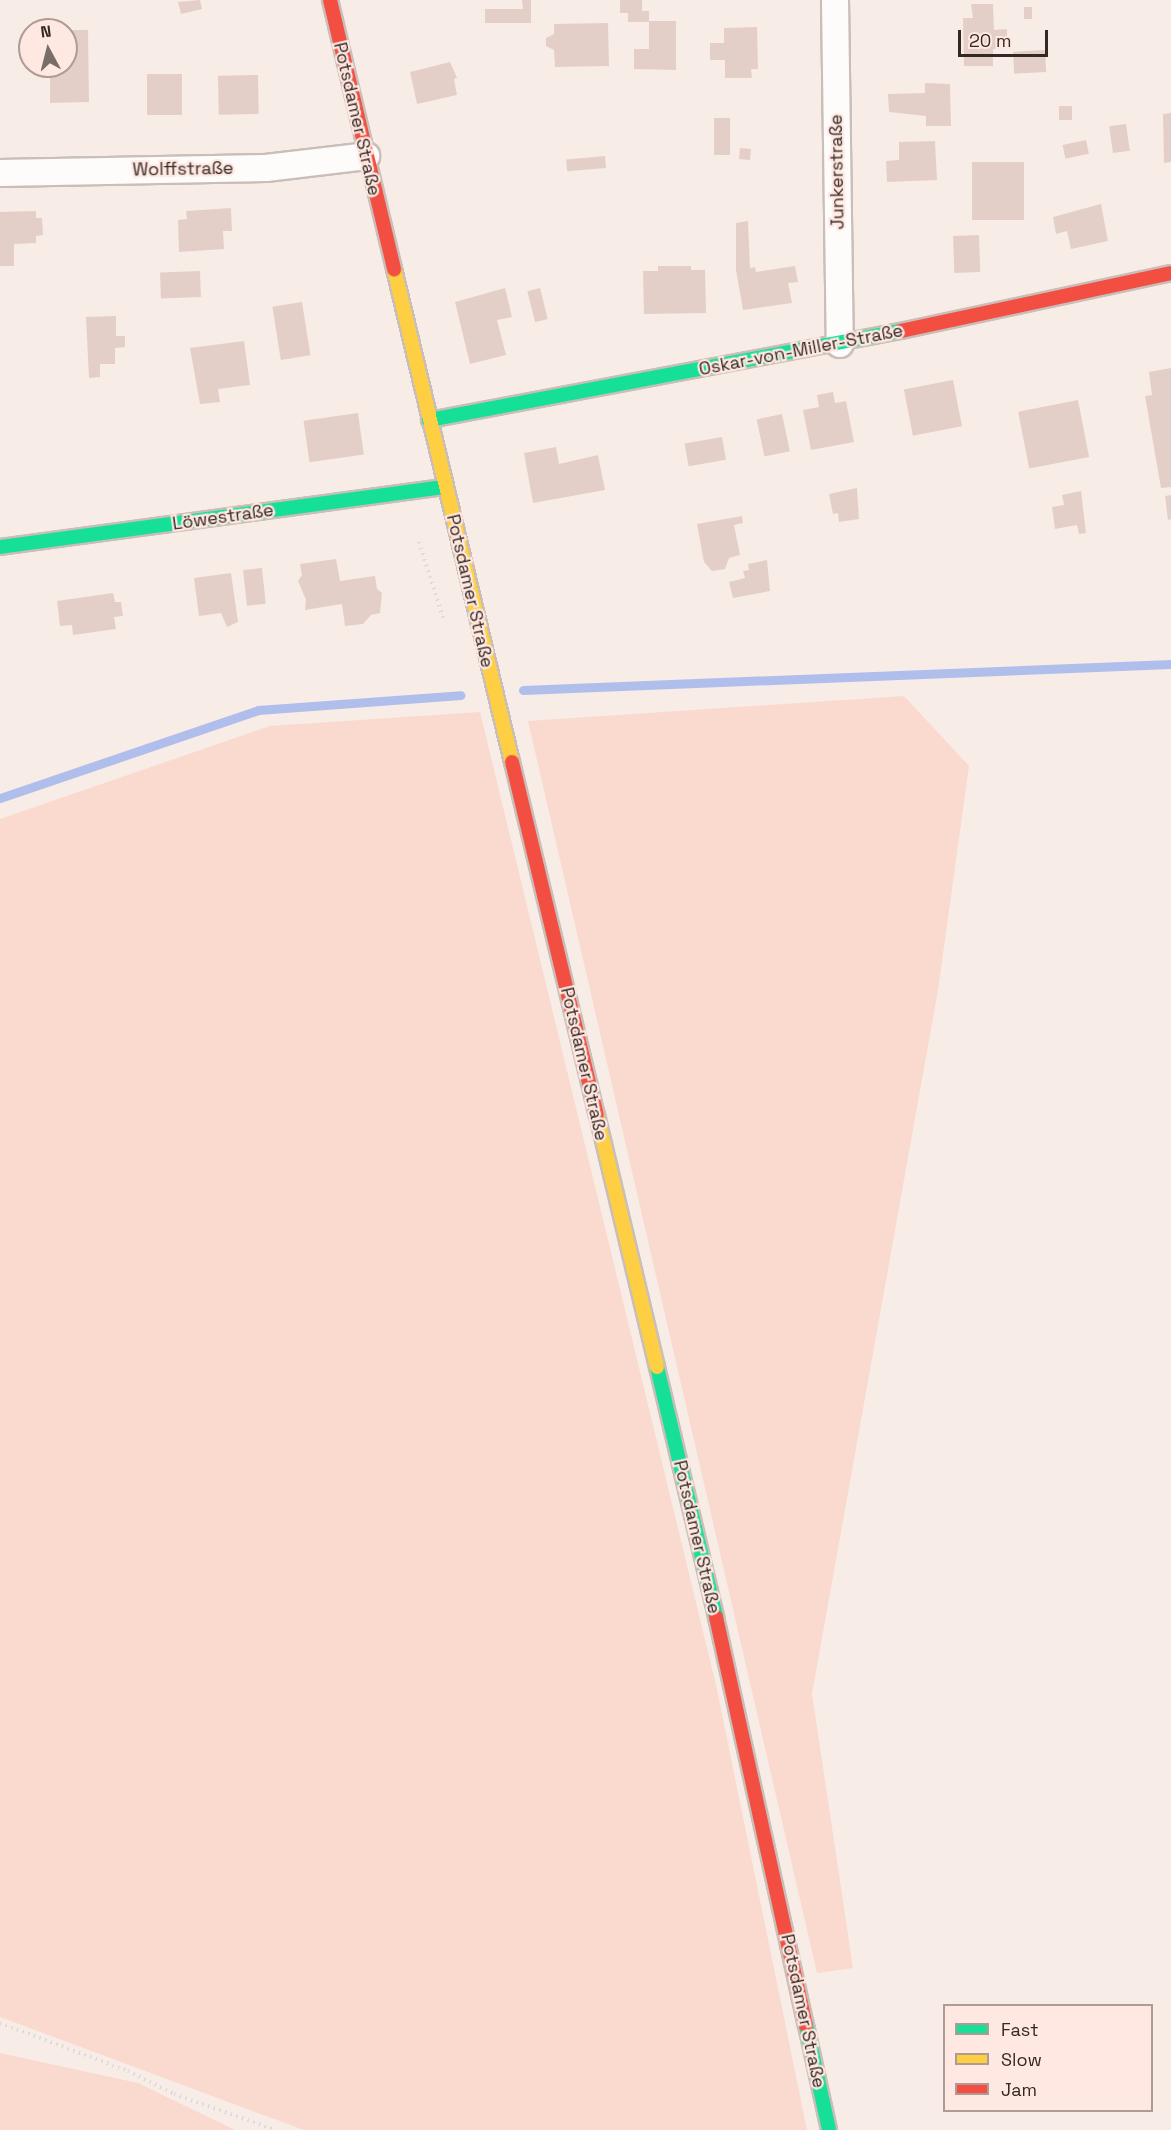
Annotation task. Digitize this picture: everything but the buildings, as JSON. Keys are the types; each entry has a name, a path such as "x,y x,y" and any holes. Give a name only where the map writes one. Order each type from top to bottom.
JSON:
{"street":[{"name":"Potsdamer Straße","path":"330,0 701,1551 829,2130"},
{"name":"Junkerstraße","path":"835,0 840,344"},
{"name":"Wolffstraße","path":"0,173 266,168 366,156"},
{"name":"Oskar-von-Miller-Straße","path":"429,420 840,344 1171,273"},
{"name":"Löwestraße","path":"0,547 446,487"}],"path":[{"path":"419,542 448,630"},
{"path":"0,2023 128,2071 174,2094 275,2130"}],"shaded area":[{"path":"904,696 969,766 938,990 812,1694 853,1968 817,1973 528,721"},
{"path":"480,712 716,1685 807,2130 304,2130 0,2017 0,819 270,726"},
{"path":"0,2053 138,2083 235,2130 0,2130"}],"waterway":[{"path":"523,690 1171,664"},
{"path":"0,798 258,710 460,695"}],"traffic: fast":[{"path":"429,420 901,331"},
{"path":"0,547 446,487"},
{"path":"657,1367 716,1617"},
{"path":"806,2025 829,2130"}],"traffic: slow":[{"path":"394,269 512,762"},
{"path":"597,1115 657,1367"}],"traffic: jam":[{"path":"330,0 394,269"},
{"path":"901,331 1171,273"},
{"path":"512,762 597,1115"},
{"path":"716,1617 806,2025"}]}
